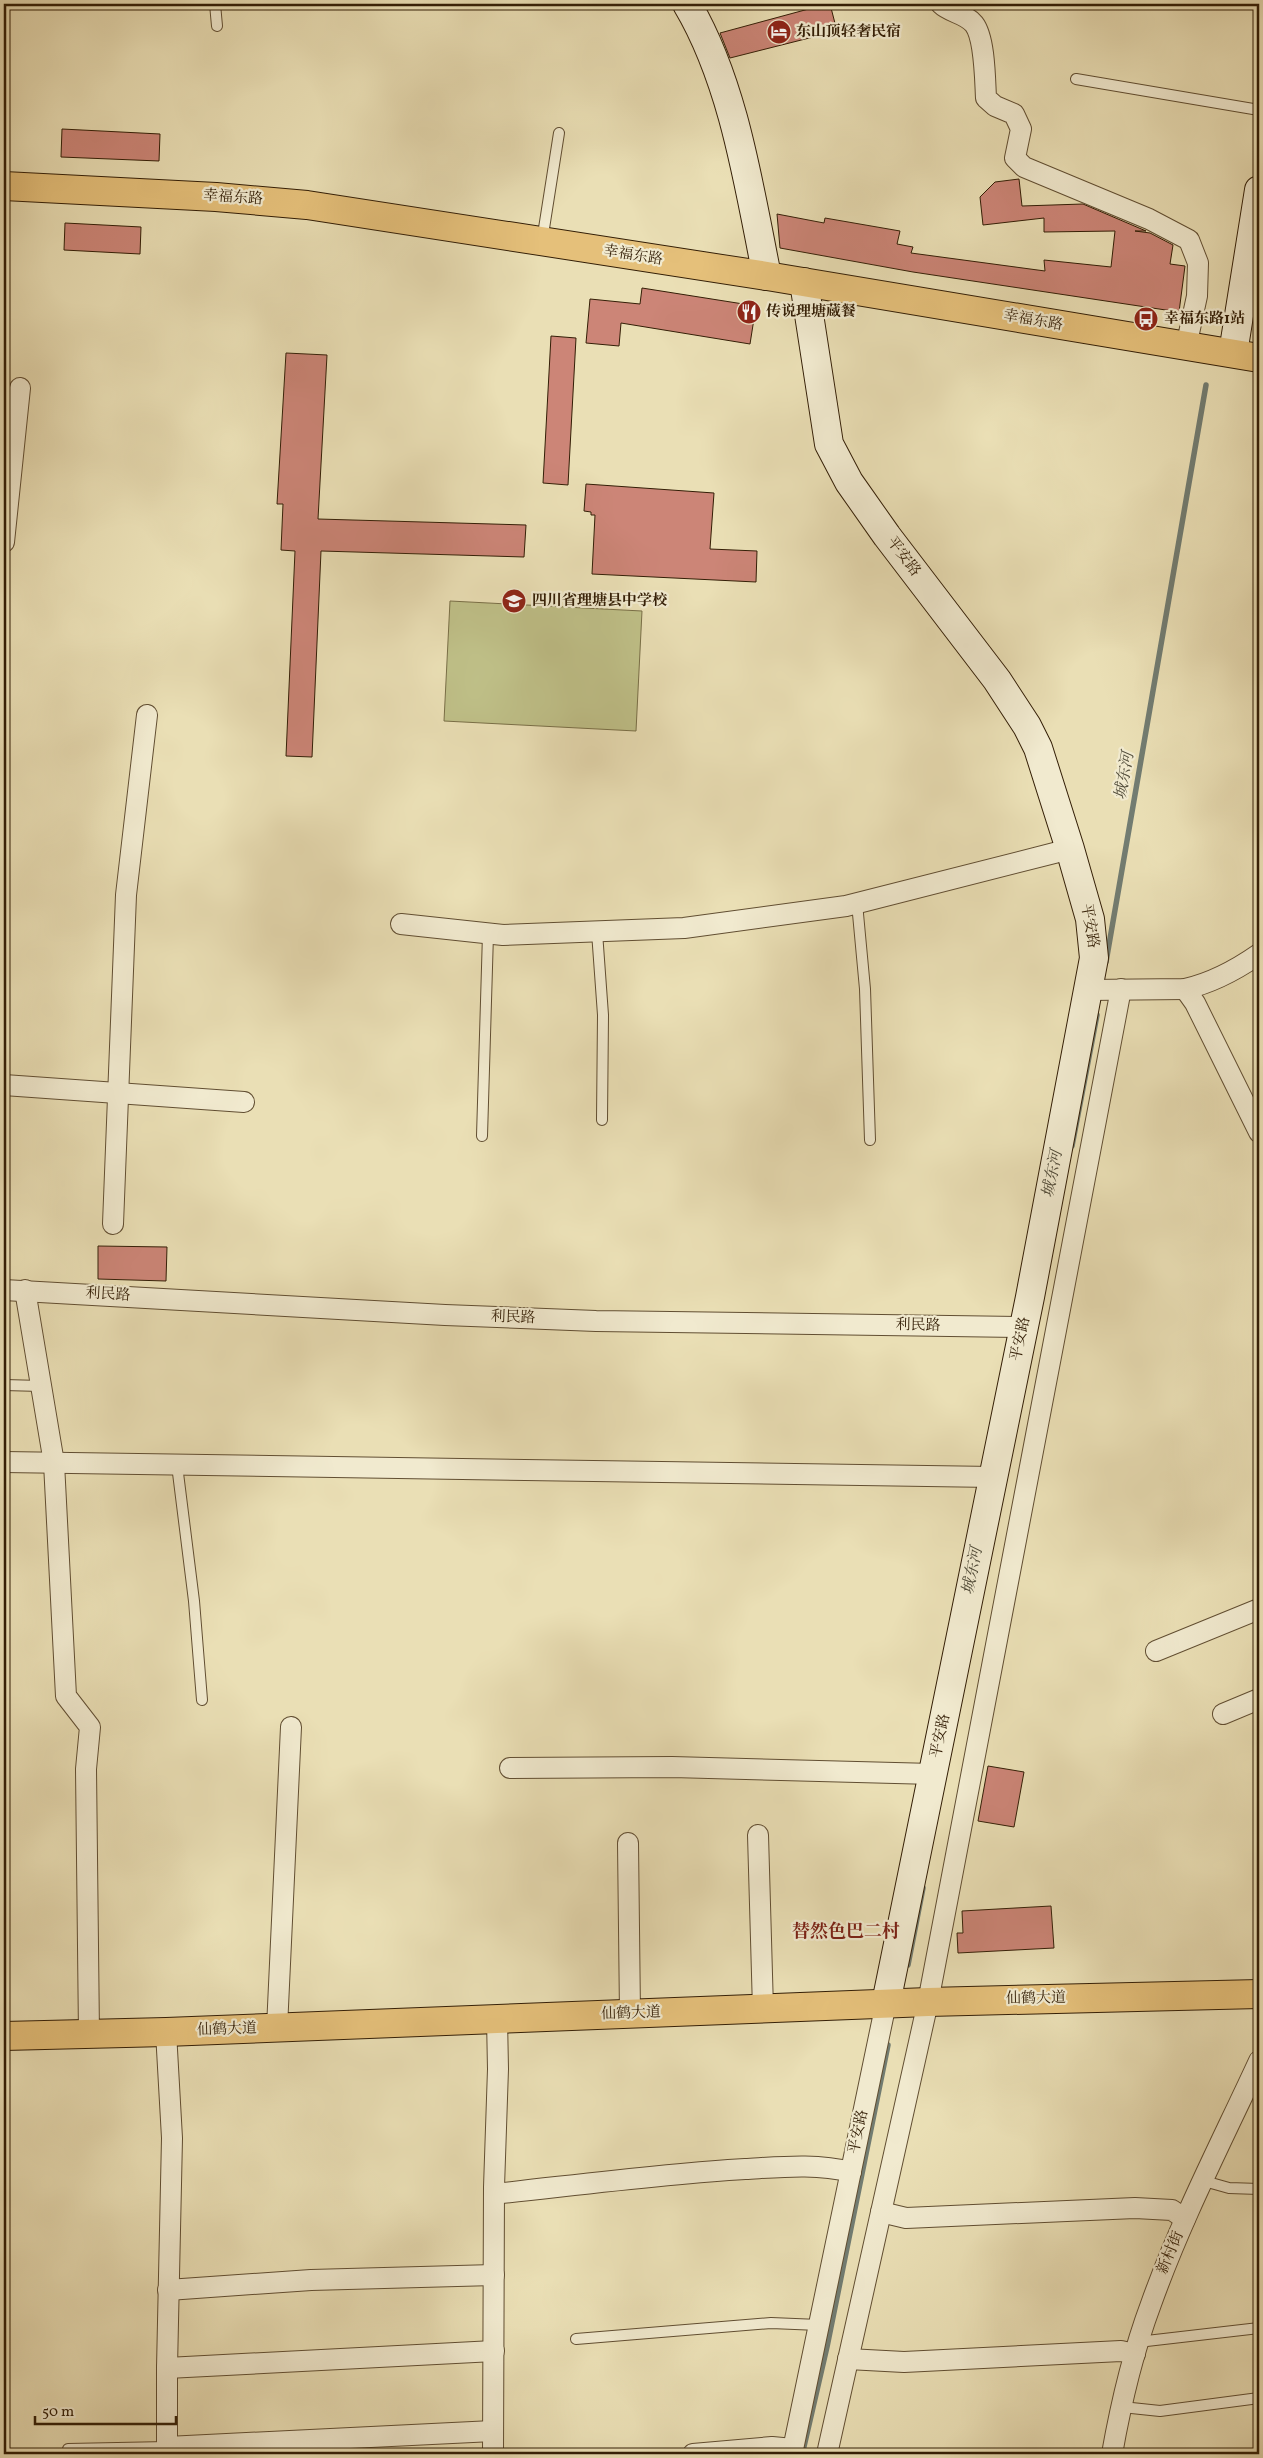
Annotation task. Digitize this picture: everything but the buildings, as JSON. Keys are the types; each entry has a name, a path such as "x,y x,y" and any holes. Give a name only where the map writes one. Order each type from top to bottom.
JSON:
{"main road":[{"name":"幸福东路","path":"4,186 216,197 307,205 767,276 1259,358"},
{"name":"仙鹤大道","path":"4,2036 277,2028 928,2002 1259,1994"}],"street":[{"path":"687,4 706,40 721,82 743,158 767,276"},
{"path":"940,4 945,9 961,14 974,24 980,40 986,98 995,106 1014,114 1021,129 1015,158 1024,167 1149,218 1189,240 1198,263 1197,296 1186,347"},
{"path":"1233,353 1259,190"},
{"name":"平安路","path":"792,2451 994,1477 1022,1327 1102,990 1094,958 1092,937 1070,849 1038,748 1014,704 887,536 849,482 836,458 826,431 804,282"},
{"path":"4,542 20,388"},
{"path":"113,1224 126,895 147,715"},
{"path":"401,924 503,936 684,928 857,903 1070,849"},
{"path":"827,2454 928,2002 1102,990 1185,988 1217,979 1240,968 1259,954"},
{"path":"1185,988 1195,1003 1259,1132"},
{"path":"4,1085 244,1102"},
{"name":"利民路","path":"4,1290 445,1315 596,1321 1022,1327"},
{"path":"25,1290 54,1463 66,1696 90,1727 86,1769 89,2034"},
{"path":"4,1462 994,1477"},
{"path":"1156,1651 1259,1609"},
{"path":"1223,1714 1259,1699"},
{"path":"277,2028 292,1727"},
{"path":"510,1768 672,1766 933,1774"},
{"path":"758,1835 763,2009"},
{"path":"628,1843 630,2014"},
{"path":"493,2454 497,2019"},
{"path":"166,2032 172,2138 168,2290 167,2451 494,2431"},
{"name":"新村街","path":"1112,2454 1136,2348 1154,2294 1185,2219 1259,2061"},
{"path":"494,2194 706,2172 806,2166 832,2167 851,2172"},
{"path":"881,2212 906,2218 1135,2208 1172,2210 1185,2219"},
{"path":"168,2290 330,2279 494,2275"},
{"path":"848,2359 904,2362 1120,2351 1136,2348"},
{"path":"167,2368 494,2351"},
{"path":"693,2454 772,2447 792,2451"}],"lane":[{"path":"215,4 217,26"},
{"path":"1076,79 1259,110"},
{"path":"542,242 559,133"},
{"path":"857,903 865,989 870,1140"},
{"path":"597,932 603,1006 602,1120"},
{"path":"482,1136 488,934"},
{"path":"4,1385 41,1386"},
{"path":"177,1465 194,1601 202,1700"},
{"path":"1204,2181 1229,2188 1259,2189"},
{"path":"576,2339 771,2323 819,2325"},
{"path":"1136,2348 1259,2328"},
{"path":"1122,2407 1160,2411 1259,2398"},
{"path":"68,2448 167,2451"}],"green space":[{"path":"450,601 642,611 636,731 444,721"}],"waterway":[{"name":"城东河","path":"1106,962 1206,385"},
{"name":"城东河","path":"1072,1146 1097,1015"},
{"name":"城东河","path":"908,1965 923,1888"},
{"path":"803,2451 827,2347 888,2045"}],"place":[{"name":"东山顶轻奢民宿","path":"779,32"},
{"name":"传说理塘蔵餐","path":"749,312"},
{"name":"幸福东路1站","path":"1146,319"},
{"name":"四川省理塘县中学校","path":"514,601"}],"district":[{"name":"替然色巴二村","path":"846,1932"}]}
